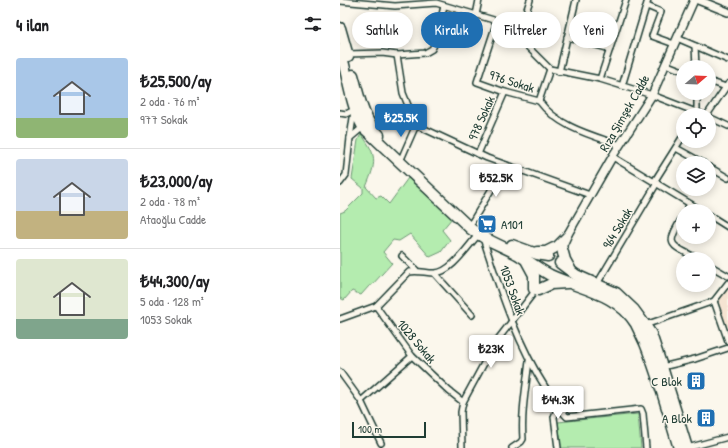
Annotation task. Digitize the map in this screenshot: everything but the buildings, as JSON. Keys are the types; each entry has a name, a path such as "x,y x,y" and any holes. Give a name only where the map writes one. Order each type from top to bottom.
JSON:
{"highway":[{"path":"340,28 354,110 362,127 471,230 481,237 515,254 527,256 551,264 573,279 613,301 626,312 636,323 657,375 679,448"},
{"path":"344,52 367,118 376,132 472,222 490,235 518,248 527,256 551,264 573,279 597,284 626,301 646,325 651,334 687,448"},
{"path":"527,256 534,275 535,291 551,284 573,279"},
{"path":"551,264 565,260 573,279"}],"street":[{"path":"477,12 479,0"},
{"path":"526,12 530,0"},
{"path":"559,72 576,0"},
{"path":"600,80 626,0"},
{"name":"Rıza Şimşek Cadde","path":"551,264 590,195 652,95 694,0"},
{"path":"698,0 728,12"},
{"path":"340,1 383,2 395,6 413,2 436,2 444,6 465,12"},
{"path":"622,86 648,3 661,12 652,36 695,46 728,60"},
{"path":"344,52 396,55 425,53 432,49 436,41 444,6"},
{"path":"567,37 610,49"},
{"name":"976 Sokak","path":"491,39 477,82 505,92 539,101"},
{"path":"695,46 696,60"},
{"path":"529,48 550,69 622,86 652,95 683,108"},
{"path":"396,55 403,93 416,125 478,154 590,195"},
{"path":"665,64 676,68"},
{"path":"550,69 539,101 547,112 574,128 620,145"},
{"path":"713,108 727,86 716,83"},
{"name":"978 Sokak","path":"478,154 505,92"},
{"path":"340,113 346,114 354,110"},
{"path":"340,183 346,175 354,110"},
{"path":"716,120 728,126"},
{"path":"402,157 416,125"},
{"path":"350,138 362,127"},
{"path":"676,148 690,156"},
{"name":"964 Sokak","path":"597,284 676,148"},
{"path":"613,157 690,204"},
{"path":"472,222 506,165"},
{"path":"716,171 728,178"},
{"path":"716,219 728,226"},
{"path":"676,227 672,234 672,241 674,245 686,252"},
{"path":"340,320 376,306 409,272 416,270 435,274 444,272 481,237"},
{"name":"1053 Sokak","path":"481,237 512,321 529,360 561,411"},
{"path":"402,256 416,270"},
{"path":"535,291 551,264"},
{"path":"462,448 461,412 463,402 496,344 535,291 551,264"},
{"path":"716,269 728,276"},
{"path":"435,274 472,315"},
{"path":"646,325 714,300 728,283"},
{"path":"714,300 728,341"},
{"name":"1028 Sokak","path":"376,306 412,356 449,391 463,402"},
{"path":"662,367 695,359 728,348"},
{"path":"361,401 412,356"},
{"path":"512,448 523,439 522,414 528,380 529,360"},
{"path":"340,372 361,401 381,443"},
{"path":"558,448 554,417 556,412 561,411 567,416 641,409 643,414 646,448"},
{"path":"687,448 728,437"}],"shaded area":[{"path":"728,285 728,334 717,300"}],"green space":[{"path":"361,134 373,154 374,160 372,172 366,187 376,198 381,196 389,204 408,178 452,218 442,230 450,240 441,252 430,257 410,234 399,241 393,240 383,252 392,263 361,295 352,291 344,300 340,298 340,213 345,211 363,193 363,188 352,179 358,140"},
{"path":"638,414 641,448 561,448 558,422"}],"place":[{"name":"A101","path":"487,224"},
{"name":"C Blok","path":"696,381"},
{"name":"A Blok","path":"706,418"}]}
